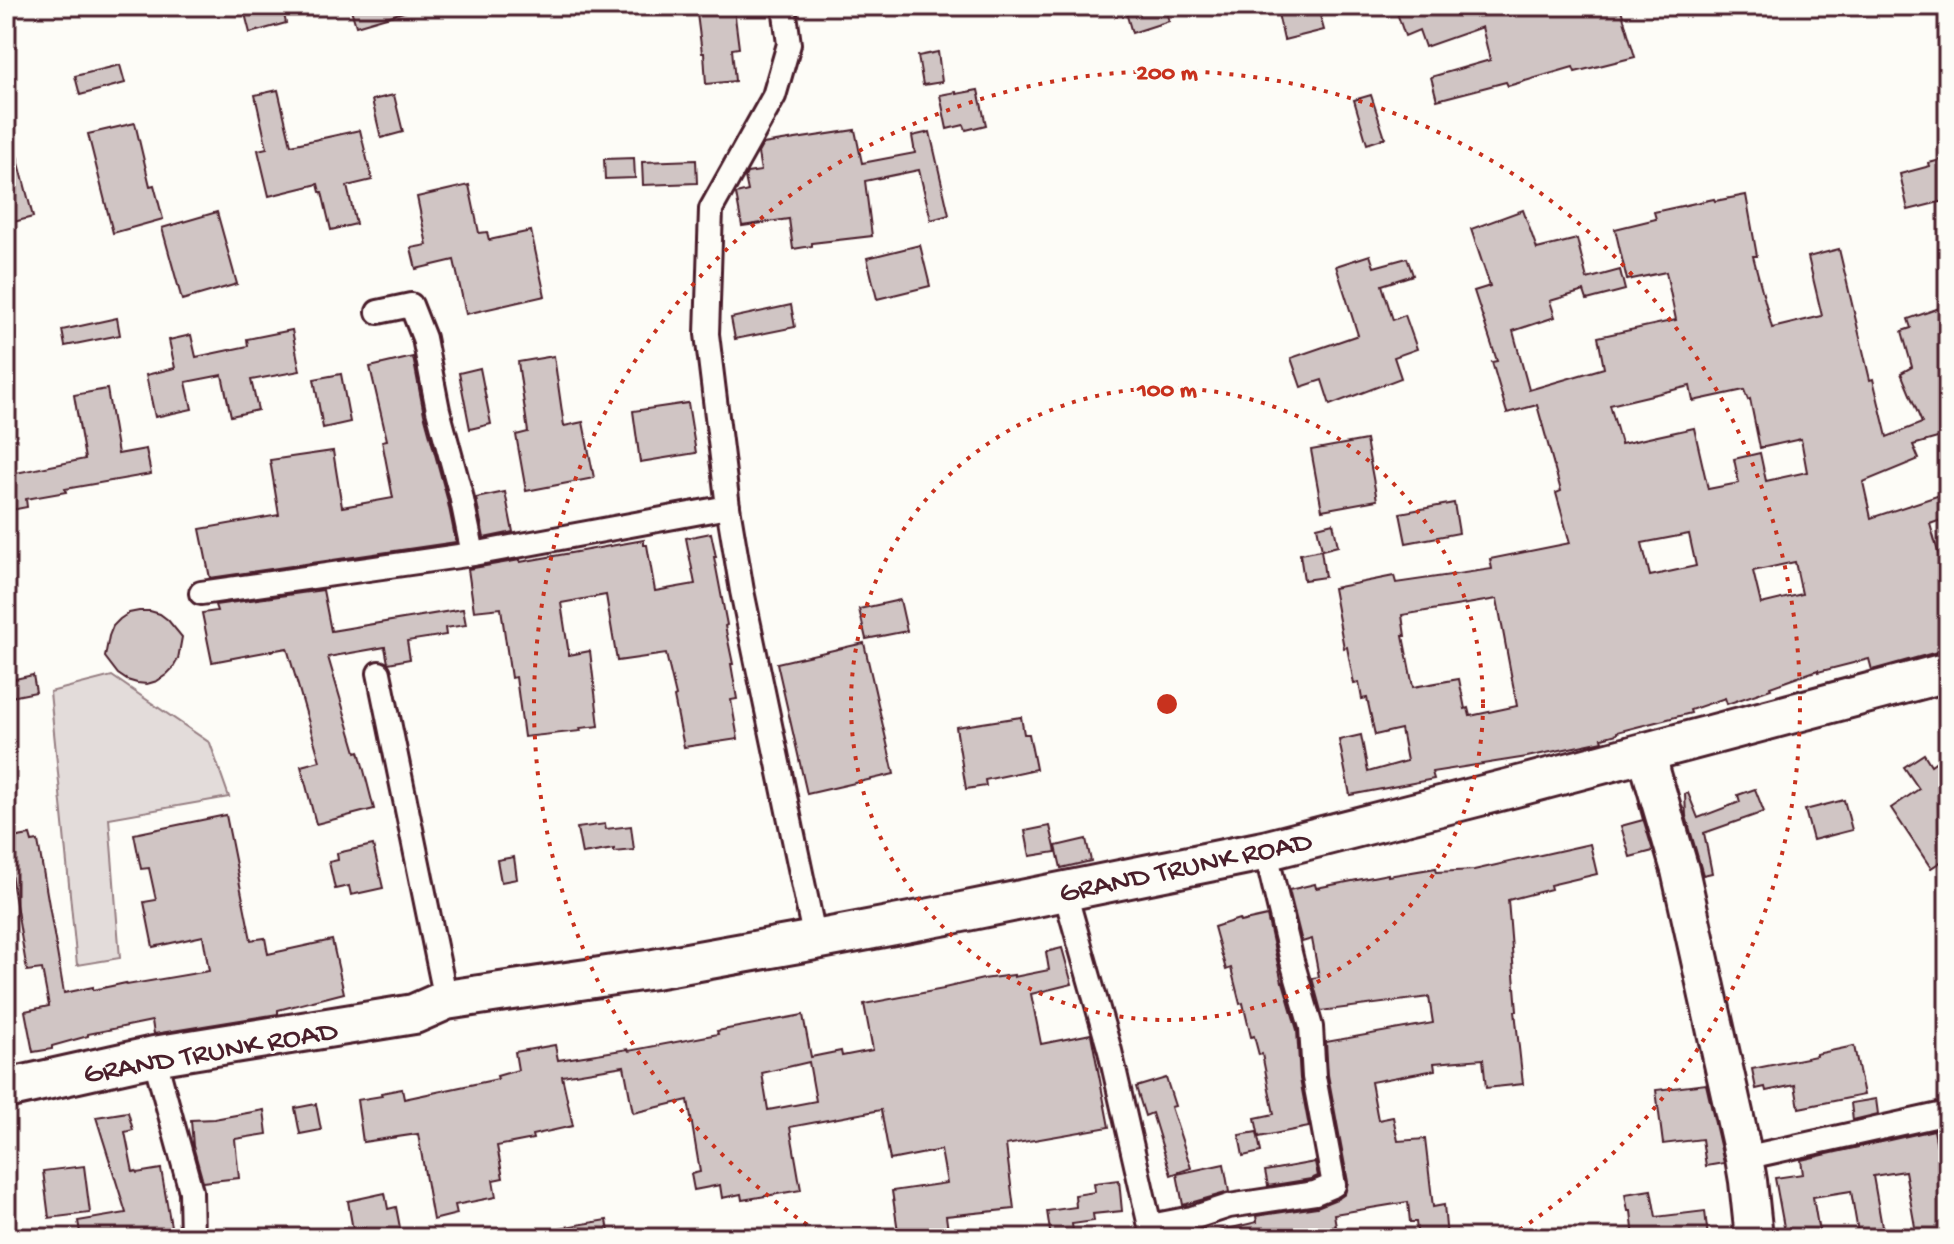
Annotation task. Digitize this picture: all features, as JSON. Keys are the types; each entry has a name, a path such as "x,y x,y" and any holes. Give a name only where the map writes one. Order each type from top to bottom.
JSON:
{"highway":[{"name":"GRAND TRUNK ROAD","path":"430,1007 449,1022 818,959 1269,865 1377,841 1948,672"},
{"name":"GRAND TRUNK ROAD","path":"6,1089 154,1056 947,915 1268,850 1650,762 1948,698"}],"main road":[{"path":"1650,762 1680,870 1744,1158 1754,1238"}],"street":[{"path":"784,6 789,44 774,96 711,209 707,334 728,507 742,591 815,940"},
{"path":"378,312 411,305 424,338 473,554"},
{"path":"201,593 473,554 728,507"},
{"path":"379,673 430,1007"},
{"path":"1069,907 1110,1051 1150,1232 1229,1206 1315,1193 1334,1185 1314,1077 1311,1027 1269,865"},
{"path":"154,1056 191,1191 192,1238"},
{"path":"1744,1158 1948,1113"}],"shaded area":[{"path":"112,676 210,743 229,797 109,818 120,958 77,965 50,692"}],"building":[{"path":"243,6 282,6 286,23 250,33"},
{"path":"350,6 406,6 407,11 356,26"},
{"path":"1164,6 1169,21 1132,33 1125,9"},
{"path":"1301,6 1303,16 1319,12 1324,30 1284,40 1277,9"},
{"path":"1407,6 1620,6 1635,57 1575,72 1573,67 1508,86 1506,82 1437,100 1431,77 1490,60 1482,27 1425,47 1419,30 1405,36 1396,10"},
{"path":"734,9 739,48 732,49 735,81 706,84 697,14"},
{"path":"938,52 942,82 923,85 918,56"},
{"path":"120,65 125,83 80,95 75,76"},
{"path":"278,90 291,145 360,130 372,180 347,186 356,224 331,230 318,184 269,196 258,150 267,148 255,95"},
{"path":"978,90 986,125 966,130 964,125 947,129 940,95"},
{"path":"394,95 403,132 381,138 372,100"},
{"path":"1371,95 1385,138 1367,144 1354,100"},
{"path":"135,123 150,186 154,185 163,219 113,233 88,134"},
{"path":"855,130 862,163 915,153 912,136 930,132 949,215 931,220 919,170 865,181 872,236 812,243 812,246 793,249 789,219 742,226 736,194 748,191 747,173 761,171 758,153 763,144"},
{"path":"12,136 33,217 6,224 6,137"},
{"path":"634,158 635,178 605,179 604,159"},
{"path":"1948,158 1948,200 1908,210 1900,174"},
{"path":"696,160 697,183 643,185 642,162"},
{"path":"469,185 479,233 487,232 489,240 531,231 545,296 466,314 454,260 416,269 411,248 427,245 417,197"},
{"path":"1746,195 1757,256 1753,256 1772,328 1822,316 1808,257 1839,249 1887,437 1922,423 1901,373 1912,367 1902,331 1911,328 1908,319 1948,305 1948,435 1913,445 1919,459 1863,482 1871,518 1940,495 1947,518 1930,524 1948,587 1948,649 1872,670 1869,659 1818,670 1727,704 1725,698 1690,710 1691,713 1617,732 1602,738 1603,741 1432,772 1434,779 1350,795 1339,740 1361,735 1368,772 1407,761 1401,729 1375,735 1367,698 1362,699 1359,683 1354,684 1333,588 1394,576 1396,583 1492,569 1490,559 1570,543 1556,493 1561,491 1537,405 1507,413 1492,362 1497,361 1474,291 1490,286 1471,229 1523,210 1537,249 1577,239 1587,279 1620,270 1625,290 1587,300 1584,291 1550,301 1555,317 1513,331 1529,390 1604,368 1598,337 1676,320 1666,272 1627,280 1615,229 1656,219 1654,212","holes":["1690,386 1693,401 1744,390 1750,399 1760,448 1801,439 1807,472 1766,481 1760,453 1734,459 1739,483 1708,489 1694,428 1621,444 1610,405","1689,534 1696,566 1650,576 1642,543","1795,562 1802,594 1761,604 1753,571","1497,599 1517,706 1470,716 1468,708 1465,709 1459,679 1413,687 1402,615"]},
{"path":"217,212 237,284 182,300 162,228"},
{"path":"920,245 930,286 877,299 867,258"},
{"path":"1370,255 1374,267 1407,258 1413,275 1382,285 1393,320 1405,315 1417,349 1394,357 1401,378 1330,405 1322,380 1301,387 1291,358 1358,335 1336,266"},
{"path":"791,305 795,327 735,339 731,318"},
{"path":"117,318 120,335 65,346 62,330"},
{"path":"292,330 300,371 251,380 258,410 231,416 222,375 186,382 192,409 155,417 146,375 175,368 169,340 191,335 196,357 248,346 247,339"},
{"path":"554,356 564,426 583,422 594,478 526,491 516,435 528,432 518,362"},
{"path":"413,357 456,542 210,578 200,529 279,515 270,460 333,451 342,507 393,498 382,441 387,440 370,367"},
{"path":"480,368 491,424 470,429 459,373"},
{"path":"341,374 350,422 323,428 314,379"},
{"path":"107,389 118,454 146,449 151,474 65,489 66,492 26,499 27,507 6,511 6,475 85,459 74,395"},
{"path":"688,403 696,453 640,462 633,411"},
{"path":"1366,440 1377,500 1322,510 1311,450"},
{"path":"505,492 513,532 484,538 476,498"},
{"path":"1454,503 1459,533 1406,543 1400,513"},
{"path":"1333,523 1338,546 1322,550 1317,527"},
{"path":"711,533 733,664 737,699 731,700 738,739 684,747 666,654 617,661 606,595 561,603 569,655 590,651 599,726 524,737 516,677 511,678 501,608 474,611 468,569 644,540 655,591 695,584 686,538"},
{"path":"1321,550 1325,577 1304,580 1300,554"},
{"path":"323,590 331,631 463,609 466,625 445,628 446,635 407,641 410,659 388,663 385,647 328,657 356,752 359,751 374,809 316,824 301,766 320,761 287,648 212,662 202,613 217,611 215,605"},
{"path":"900,600 907,631 866,639 859,609"},
{"path":"129,613 160,614 182,637 173,668 157,681 147,684 127,680 105,657 113,626"},
{"path":"864,643 894,774 807,794 777,663"},
{"path":"33,675 36,692 6,698 6,681"},
{"path":"1021,717 1024,734 1029,734 1036,769 985,780 986,786 966,789 956,727"},
{"path":"1948,753 1948,857 1931,868 1891,808 1919,789 1904,767 1924,754 1931,765"},
{"path":"1755,789 1764,812 1704,833 1712,873 1703,875 1686,816 1685,794 1688,793 1698,818 1740,802 1738,795"},
{"path":"1844,800 1852,830 1813,840 1805,810"},
{"path":"1638,802 1653,851 1630,857 1621,826 1643,820"},
{"path":"226,815 251,940 265,938 268,954 332,940 344,993 278,1010 278,1014 154,1034 152,1021 88,1034 52,1046 52,1049 33,1052 25,1011 49,1006 42,969 27,971 11,874 6,875 6,839 30,835 32,842 38,841 64,993 93,987 93,990 209,971 203,936 153,947 144,902 156,900 149,868 141,869 134,834"},
{"path":"605,824 606,829 631,826 634,850 614,852 614,849 582,854 577,828"},
{"path":"1050,826 1056,852 1030,856 1025,831"},
{"path":"1086,839 1091,861 1061,868 1056,846"},
{"path":"1590,844 1597,874 1550,885 1551,889 1508,900 1523,1084 1486,1088 1483,1059 1434,1063 1435,1070 1371,1082 1378,1120 1393,1117 1398,1141 1425,1139 1433,1207 1444,1205 1447,1238 1418,1238 1416,1222 1410,1222 1408,1202 1334,1214 1336,1226 1280,1238 1220,1238 1219,1231 1257,1222 1256,1216 1317,1207 1345,1194 1348,1182 1328,1075 1326,1042 1433,1023 1429,997 1321,1011 1312,978 1319,977 1312,939 1302,942 1289,890 1436,868 1437,872 1474,870"},
{"path":"373,845 383,888 351,895 349,886 335,889 329,862 338,860 337,853"},
{"path":"514,857 517,879 501,882 497,860"},
{"path":"1267,916 1297,1030 1300,1079 1309,1127 1259,1137 1255,1118 1274,1114 1262,1054 1259,1055 1254,1036 1251,1037 1243,1003 1240,1004 1231,968 1226,970 1214,927 1239,919 1240,922"},
{"path":"1062,948 1072,984 1031,994 1041,1044 1091,1034 1109,1127 1006,1145 1014,1209 946,1216 949,1238 899,1238 892,1191 947,1183 941,1150 890,1160 881,1110 790,1127 801,1190 742,1200 741,1194 722,1198 720,1185 694,1190 691,1174 700,1172 688,1100 633,1113 624,1066 562,1076 573,1126 497,1146 503,1178 493,1180 496,1197 455,1205 457,1214 433,1220 418,1134 363,1142 357,1100 402,1089 404,1099 498,1079 497,1076 518,1070 515,1052 555,1045 558,1060 629,1051 803,1015 811,1057 841,1051 842,1056 873,1050 864,1004 983,979 1049,970 1046,952","holes":["809,1062 816,1101 768,1110 762,1073"]},
{"path":"1854,1046 1864,1095 1799,1108 1795,1085 1766,1091 1765,1087 1756,1089 1752,1069"},
{"path":"1166,1078 1175,1106 1171,1107 1191,1168 1171,1175 1152,1113 1145,1116 1136,1087"},
{"path":"1706,1084 1724,1163 1706,1166 1702,1139 1663,1144 1656,1090"},
{"path":"1876,1099 1878,1114 1853,1120 1851,1103"},
{"path":"316,1104 321,1130 300,1134 295,1108"},
{"path":"264,1110 267,1134 235,1139 239,1178 203,1182 193,1146 191,1120"},
{"path":"128,1112 133,1130 125,1132 133,1172 161,1169 173,1238 81,1238 78,1221 126,1213 96,1117"},
{"path":"1934,1130 1948,1207 1948,1238 1917,1238 1905,1171 1873,1176 1884,1238 1859,1238 1851,1191 1813,1197 1820,1238 1786,1238 1775,1178 1803,1174 1801,1160"},
{"path":"1257,1132 1261,1152 1243,1156 1239,1135"},
{"path":"1315,1162 1318,1176 1268,1186 1265,1171"},
{"path":"1224,1164 1229,1192 1183,1205 1177,1174"},
{"path":"84,1166 90,1213 49,1218 43,1171"},
{"path":"1119,1180 1122,1211 1093,1214 1094,1221 1072,1224 1074,1238 1051,1238 1047,1211 1076,1207 1075,1195 1095,1192 1094,1183"},
{"path":"1651,1190 1656,1217 1705,1211 1708,1238 1634,1238 1631,1211 1628,1211 1625,1194"},
{"path":"385,1193 388,1209 396,1207 402,1238 367,1238 365,1228 353,1230 348,1201"},
{"path":"607,1220 610,1238 554,1238 553,1229"}]}
